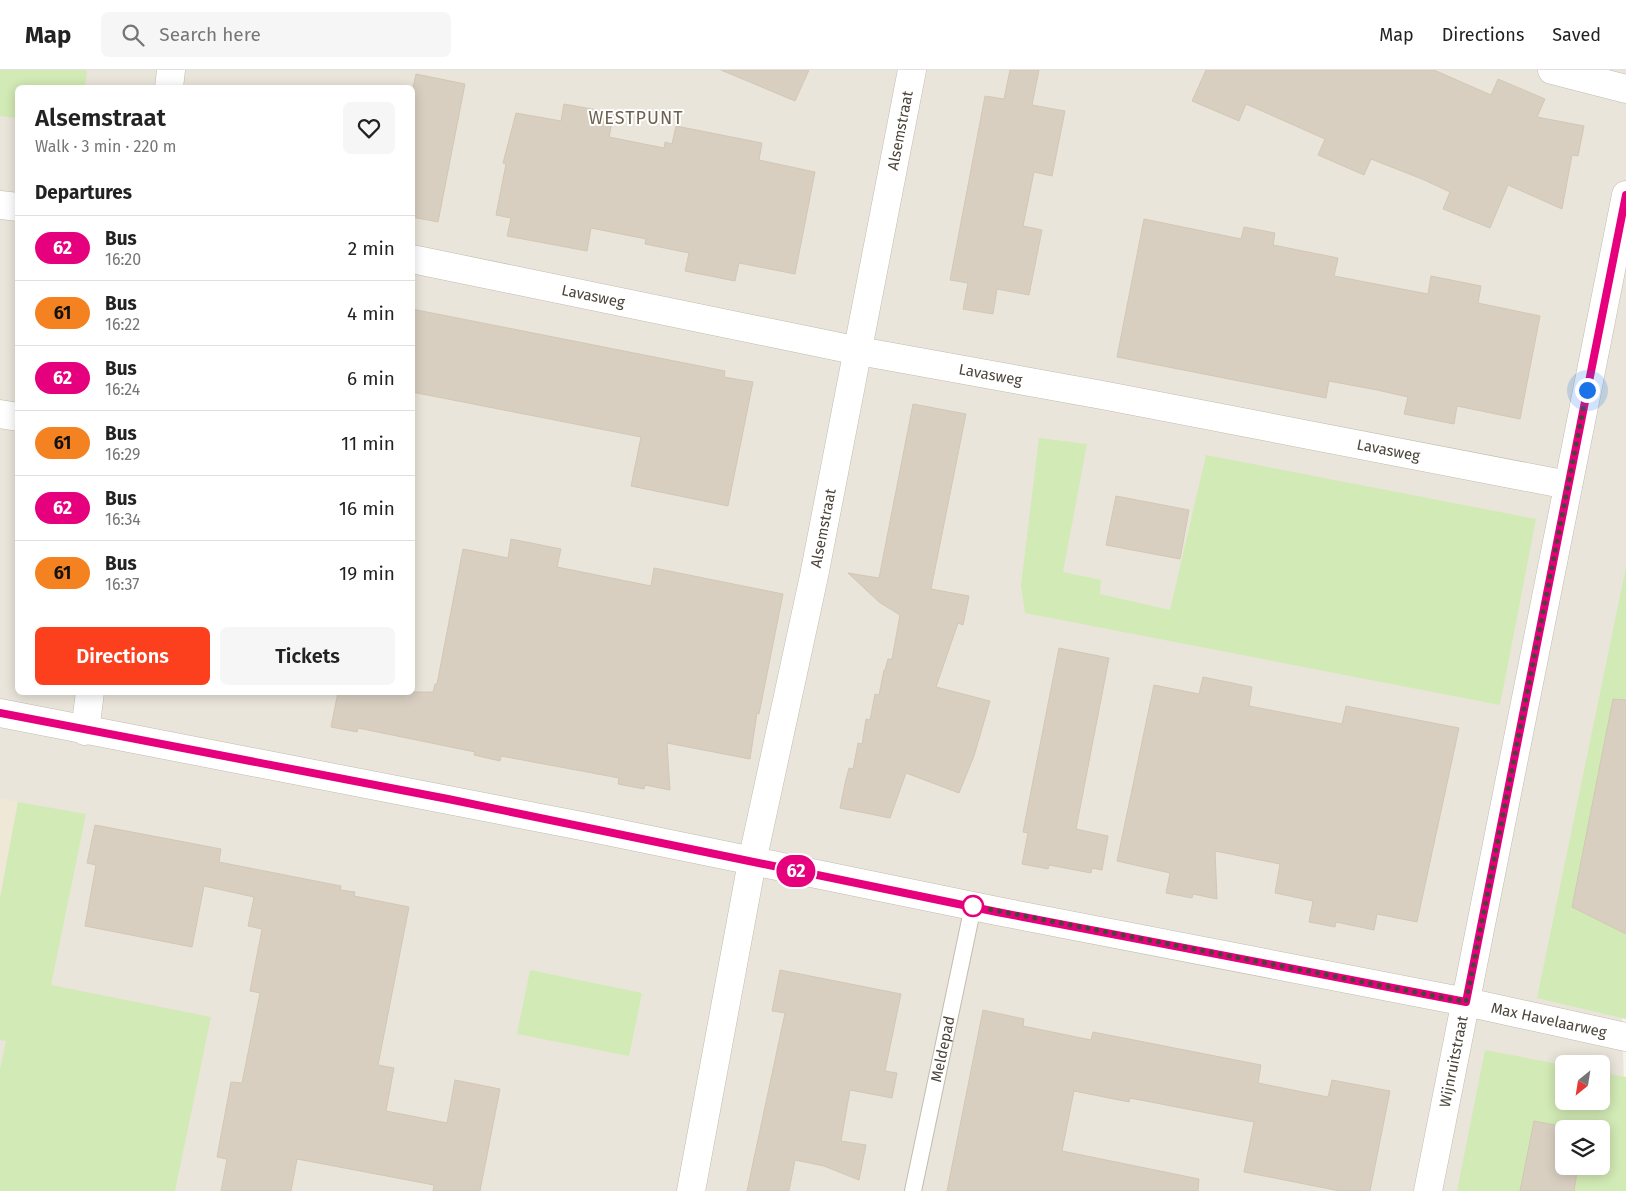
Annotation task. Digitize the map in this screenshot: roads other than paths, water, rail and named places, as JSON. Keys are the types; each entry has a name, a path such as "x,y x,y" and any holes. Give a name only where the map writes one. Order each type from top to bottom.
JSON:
{"street":[{"path":"169,85 171,70"},
{"name":"Alsemstraat","path":"691,1191 752,862 814,576 912,70"},
{"path":"1552,70 1626,89"},
{"name":"Wijnruitstraat","path":"1428,1191 1626,195"},
{"path":"0,205 15,207"},
{"name":"Lavasweg","path":"415,260 859,351 1111,396 1568,485"},
{"path":"0,414 15,416"},
{"path":"85,731 90,695"},
{"name":"Max Havelaarweg","path":"0,713 85,731 448,799 752,862 1466,1002 1626,1037"}],"lane":[{"name":"Meldepad","path":"913,1191 973,906"}],"district":[{"name":"WESTPUNT","path":"636,118"}]}
